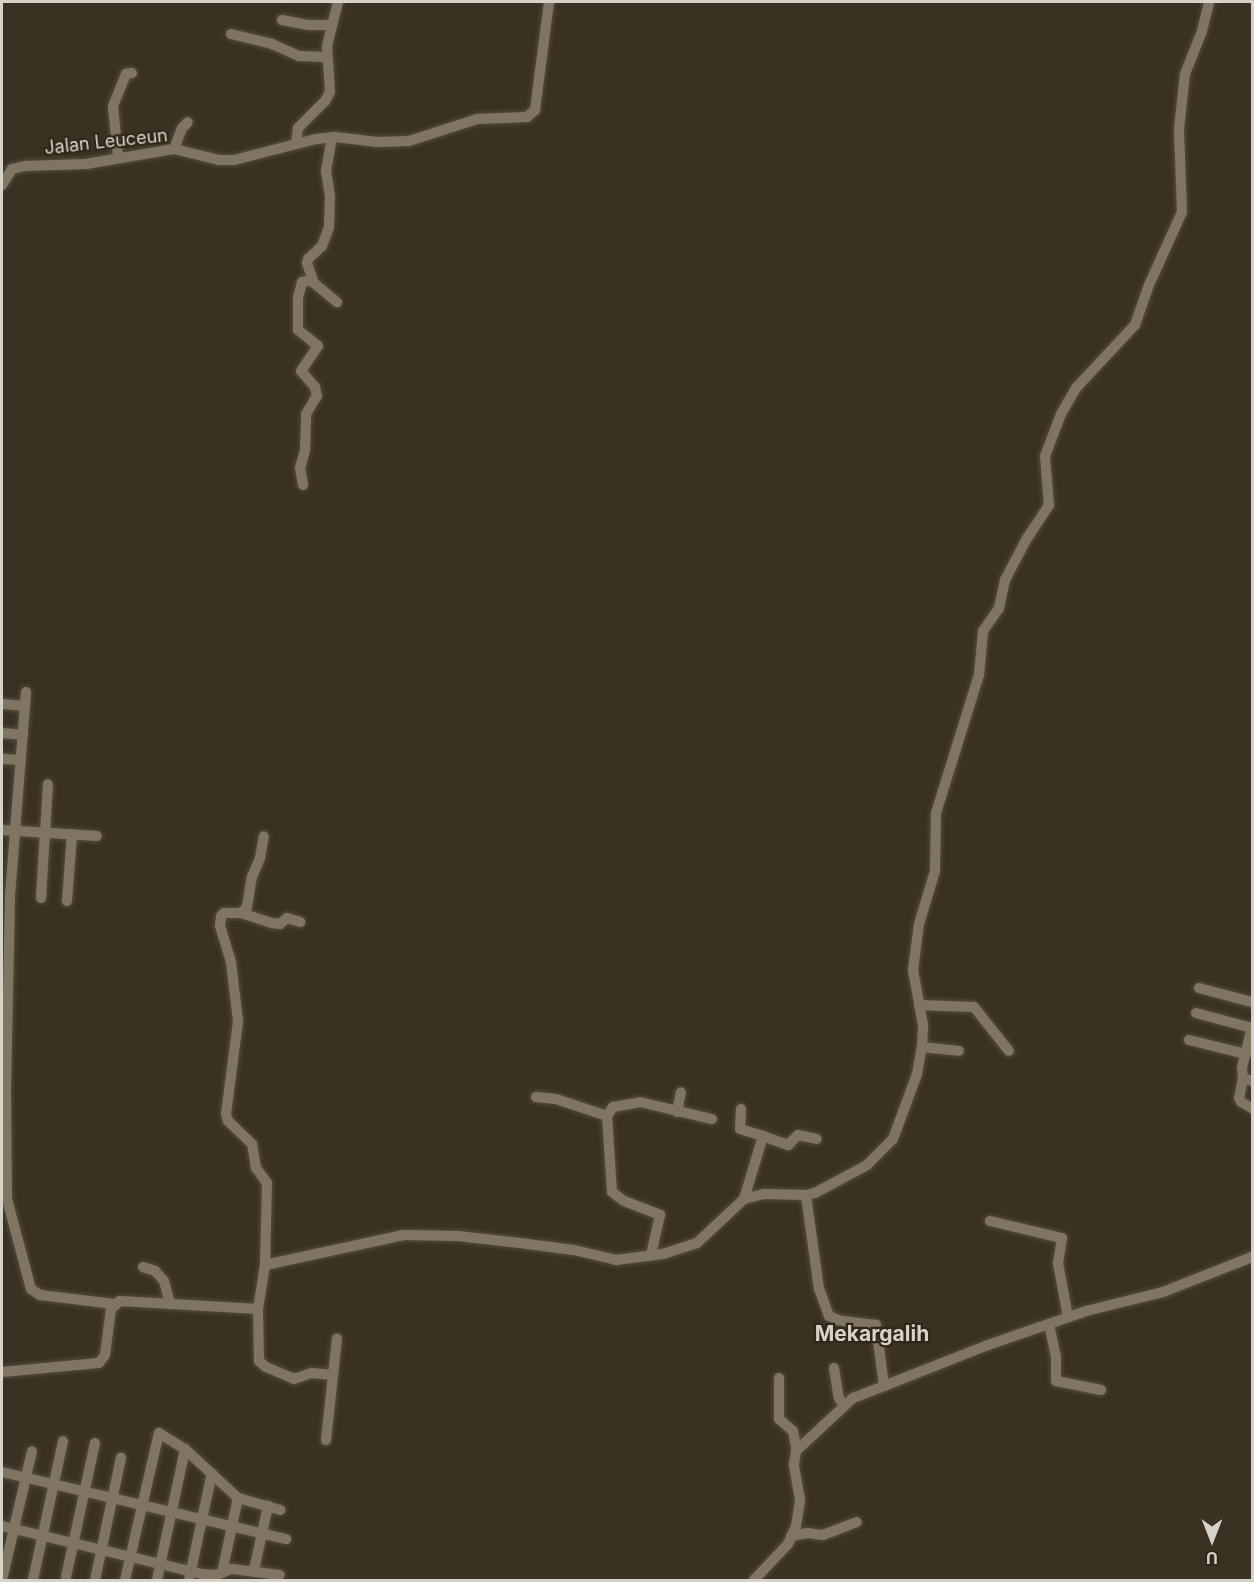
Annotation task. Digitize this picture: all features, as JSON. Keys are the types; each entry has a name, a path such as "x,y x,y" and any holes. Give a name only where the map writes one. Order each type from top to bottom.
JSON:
{"street":[{"path":"296,144 298,128 328,96 327,46 338,2"},
{"name":"Jalan Leuceun","path":"2,185 12,169 25,166 68,166 174,149 234,160 332,137 378,142 409,141 477,119 527,117 535,110 549,2"},
{"path":"265,1265 404,1235 458,1236 520,1243 574,1250 616,1260 679,1251 697,1243 744,1199 764,1194 806,1196 867,1165 893,1139 917,1074 922,1047 923,1025 913,970 919,924 935,871 936,813 979,675 984,632 999,608 1005,580 1026,540 1049,505 1045,456 1061,414 1076,388 1135,325 1149,285 1179,220 1182,188 1180,116 1185,74 1202,31 1209,2"},
{"path":"282,20 308,26 332,25"},
{"path":"231,34 272,44 299,56 327,57"},
{"path":"118,157 113,106 126,74 132,73"},
{"path":"174,149 182,128 188,122"},
{"path":"332,137 326,171 330,197 329,227 322,246 308,259 312,280 319,289 337,302"},
{"path":"303,484 300,468 305,450 306,414 317,396 315,387 301,371 318,346 298,330 298,298 302,282 312,280"},
{"path":"26,692 7,1002 7,1199 31,1289 40,1295 114,1304 120,1301 258,1309"},
{"path":"2,704 25,706"},
{"path":"2,733 23,735"},
{"path":"2,759 21,760"},
{"path":"40,898 48,784"},
{"path":"2,830 97,836"},
{"path":"67,901 72,834"},
{"path":"241,913 247,907 252,877 260,858 264,836"},
{"path":"300,922 287,918 280,924 272,923 241,913 221,916 220,926 231,962 237,994 238,1021 226,1114 228,1120 252,1144 256,1168 267,1183 265,1265 258,1309 259,1361 266,1367 294,1379 311,1372 332,1375"},
{"path":"1199,988 1252,1002"},
{"path":"919,1005 974,1007 1009,1050"},
{"path":"1196,1013 1252,1028 1248,1052 1242,1068 1248,1079 1239,1098 1241,1102 1252,1108"},
{"path":"1189,1040 1248,1052"},
{"path":"922,1047 959,1051"},
{"path":"677,1112 681,1092"},
{"path":"536,1097 556,1099 607,1116"},
{"path":"651,1255 660,1215 624,1201 612,1192 607,1116 613,1107 640,1102 712,1119"},
{"path":"741,1109 740,1129 788,1145 798,1135 817,1139"},
{"path":"744,1199 763,1136"},
{"path":"806,1196 819,1288 829,1316 838,1320 876,1325 884,1386"},
{"path":"990,1221 1062,1238 1058,1263 1068,1317"},
{"path":"754,1581 779,1555 791,1536 800,1500 794,1465 796,1451 853,1398 1068,1317 1163,1292 1252,1257"},
{"path":"143,1267 155,1271 164,1281 170,1304"},
{"path":"2,1372 99,1363 105,1355 114,1304"},
{"path":"1049,1324 1056,1357 1056,1381 1101,1390"},
{"path":"326,1440 337,1339"},
{"path":"834,1368 839,1398 844,1406"},
{"path":"779,1378 779,1419 787,1423 793,1431 796,1447"},
{"path":"125,1581 157,1434 163,1433 185,1449 238,1498 280,1510"},
{"path":"33,1580 63,1441"},
{"path":"66,1577 95,1443"},
{"path":"157,1581 185,1449"},
{"path":"2,1581 32,1451"},
{"path":"95,1581 121,1458"},
{"path":"2,1472 286,1539"},
{"path":"190,1576 212,1473"},
{"path":"222,1573 238,1498"},
{"path":"254,1570 268,1506"},
{"path":"791,1536 808,1533 823,1535 856,1522"},
{"path":"2,1526 162,1563 190,1576 212,1576 232,1569 280,1575"}],"district":[{"name":"Mekargalih","path":"872,1334"}]}
